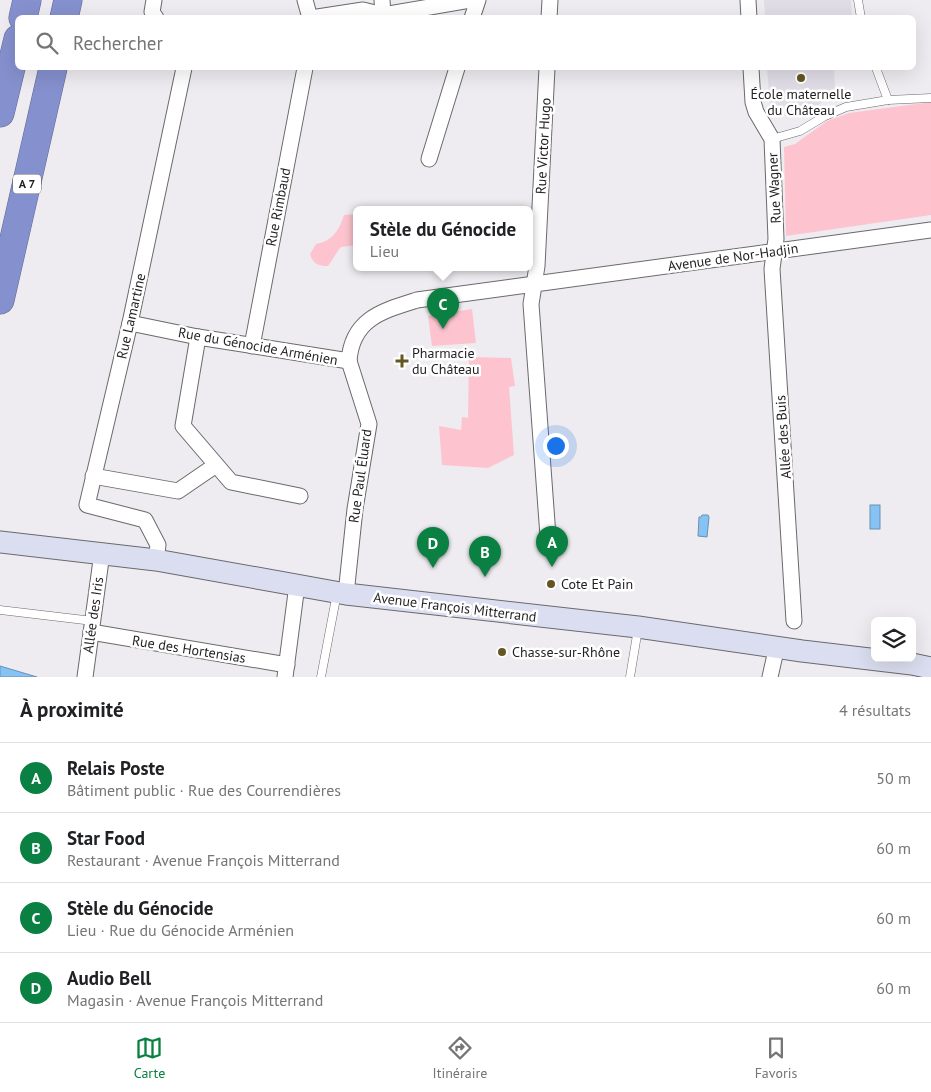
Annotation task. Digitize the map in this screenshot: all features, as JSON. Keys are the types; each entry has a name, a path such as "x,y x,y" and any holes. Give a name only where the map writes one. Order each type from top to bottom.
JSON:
{"highway":[{"path":"24,15 27,0"},
{"path":"65,15 68,0"},
{"path":"0,114 15,52"},
{"name":"A 7","path":"0,300 53,70"}],"street":[{"path":"154,0 152,12 154,15"},
{"path":"304,0 311,15"},
{"path":"327,15 470,0"},
{"path":"473,15 478,0"},
{"path":"549,15 550,0"},
{"path":"748,0 749,15"},
{"name":"Rue Lamartine","path":"156,560 158,546 145,520 87,504 130,323 184,70"},
{"name":"Rue Rimbaud","path":"252,346 305,70"},
{"path":"428,159 456,70"},
{"name":"Rue Victor Hugo","path":"547,70 537,266 531,304 548,536"},
{"name":"Rue Wagner","path":"751,70 753,102 756,112 772,139 776,239 774,252"},
{"name":"Avenue de Nor-Hadjin","path":"534,284 931,230"},
{"name":"Allée des Buis","path":"774,252 772,269 794,621"},
{"name":"Rue du Génocide Arménien","path":"130,323 198,337 349,362 352,343 369,319 383,311 417,300 534,284"},
{"path":"198,337 183,426 231,482 300,496"},
{"name":"Rue Paul Éluard","path":"341,593 369,424 349,362"},
{"path":"93,476 178,491 216,465"},
{"name":"Avenue François Mitterrand","path":"0,542 156,560 341,593 638,628 921,667"},
{"name":"Allée des Iris","path":"84,677 102,553"},
{"path":"286,671 297,585"},
{"name":"Rue des Hortensias","path":"92,627 286,671"},
{"path":"770,677 776,646"}],"lane":[{"path":"858,0 860,15"},
{"path":"877,70 888,100"},
{"path":"772,139 800,131 825,116 846,107 888,100 931,98"},
{"path":"321,677 341,593"},
{"path":"0,610 92,627"},
{"path":"630,677 638,628"}],"shaded area":[{"path":"764,0 851,0 852,15 765,15"},
{"name":"École maternelle du Château","path":"767,70 834,70 835,88 819,105 770,107"},
{"path":"931,102 931,215 786,236 784,147 795,144 827,121 849,113"},
{"path":"353,214 353,246 341,247 328,266 319,265 314,262 310,254 316,244 322,243 334,234 344,215"},
{"path":"472,309 476,343 432,346 428,316"},
{"path":"469,357 511,358 515,386 509,387 514,455 488,468 442,465 439,426 461,430 462,417 468,418"}],"water":[{"path":"870,505 880,505 880,529 870,529"},
{"path":"708,515 709,517 707,537 698,536 699,517"},
{"path":"0,666 37,677 0,677"}],"place":[{"name":"École maternelle du Château","path":"801,78"},
{"name":"Stèle du Génocide","path":"443,329"},
{"name":"Pharmacie du Château","path":"402,361"},
{"name":"Relais Poste","path":"552,567"},
{"name":"Audio Bell","path":"433,568"},
{"name":"Star Food","path":"485,577"},
{"name":"Cote Et Pain","path":"551,584"},
{"name":"Chasse-sur-Rhône","path":"502,652"}]}
